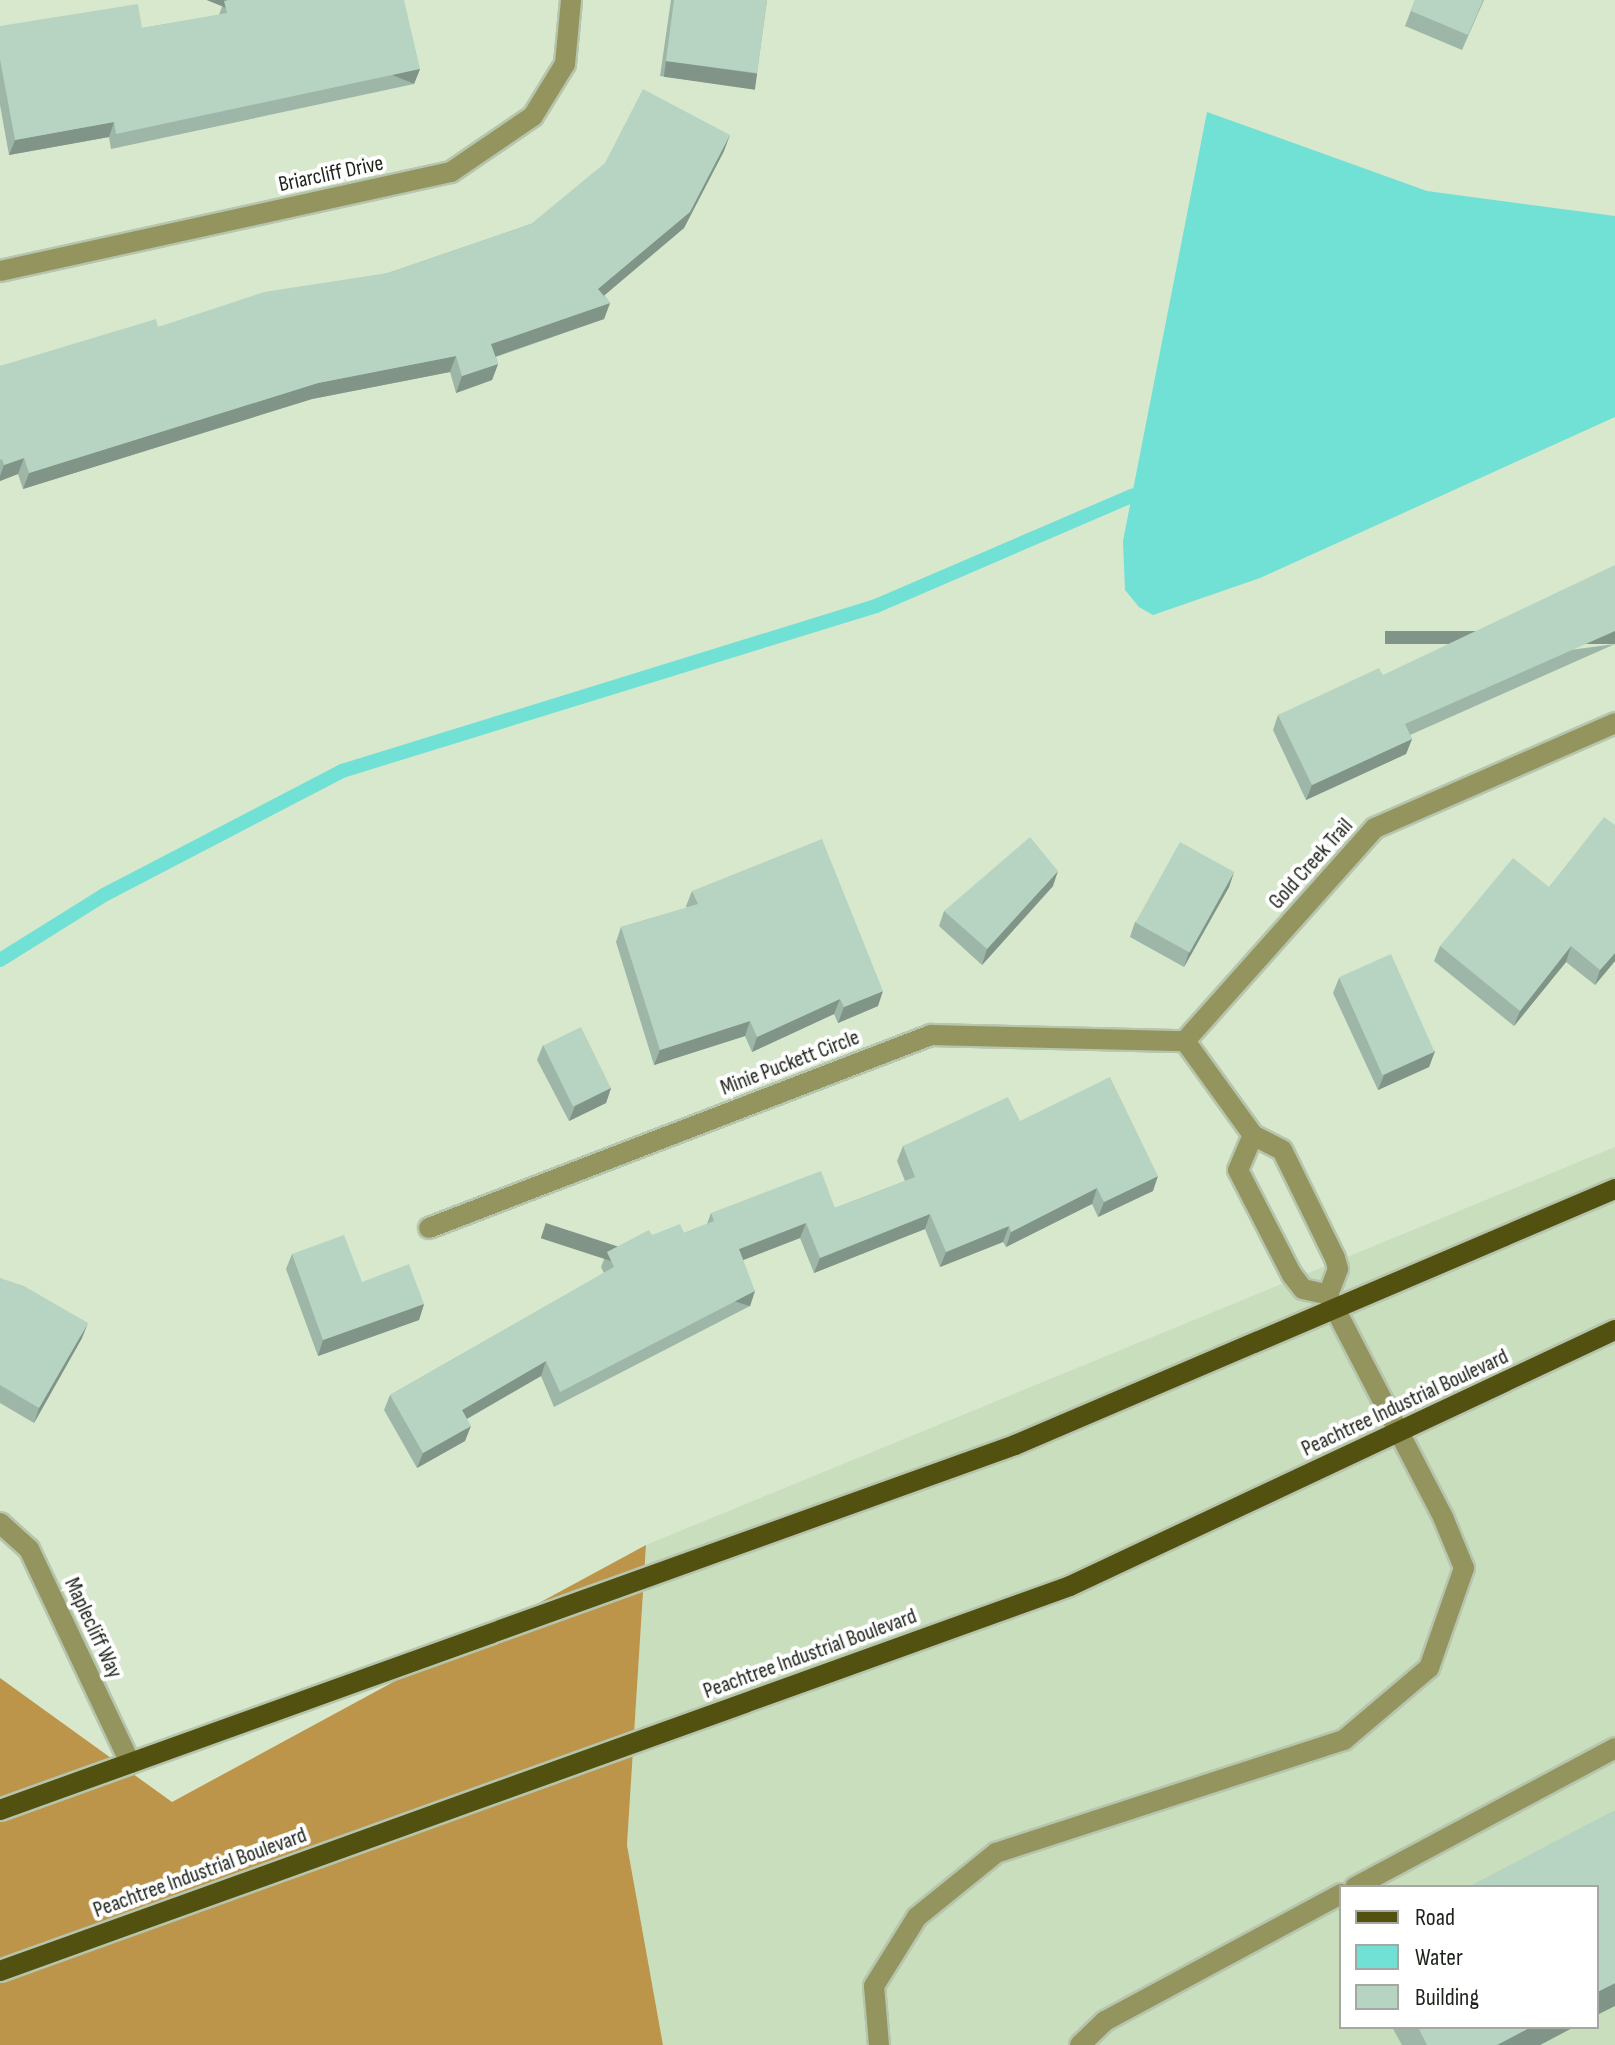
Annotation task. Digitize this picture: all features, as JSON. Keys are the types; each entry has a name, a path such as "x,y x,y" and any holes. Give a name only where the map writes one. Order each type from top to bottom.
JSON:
{"main road":[{"path":"0,1810 1015,1445 1332,1303 1615,1189"},
{"name":"Peachtree Industrial Boulevard","path":"0,1971 1070,1586 1615,1330"}],"street":[{"name":"Briarcliff Drive","path":"0,271 451,172 533,116 565,64 571,0"},
{"name":"Gold Creek Trail","path":"1185,1041 1375,828 1615,723"},
{"name":"Minie Puckett Circle","path":"429,1228 931,1035 1185,1041"},
{"path":"879,2045 874,1986 917,1917 996,1853 1344,1740 1429,1668 1464,1568 1443,1517 1397,1435 1332,1303 1338,1269 1335,1258 1282,1150 1253,1135 1185,1041"},
{"path":"1253,1135 1238,1170 1292,1275 1303,1289 1332,1303"},
{"name":"Maplecliff Way","path":"0,1523 29,1549 130,1763"},
{"path":"1359,1885 1615,1748"},
{"path":"1080,2045 1105,2021 1339,1895"}],"shaded area":[{"path":"1615,1147 1615,2045 663,2045 627,1845 646,1545"},
{"path":"646,1545 627,1845 663,2045 0,2045 0,1678 172,1802"}],"water":[{"path":"1207,112 1427,191 1615,216 1615,417 1260,578 1153,615 1139,607 1125,590 1123,541"}],"building":[{"path":"404,0 420,69 116,134 114,122 15,140 0,59 0,26 138,4 142,28 227,13 224,1"},
{"path":"674,0 767,0 757,73 666,61"},
{"path":"1415,0 1483,0 1468,35 1411,11"},
{"path":"643,89 730,135 690,212 598,289 610,303 491,344 498,364 462,376 456,356 318,383 29,473 24,458 4,465 0,460 0,366 156,319 158,327 264,292 388,273 531,224 605,163"},
{"path":"1615,565 1615,631 1405,724 1412,739 1312,785 1278,715 1379,668 1383,675"},
{"path":"1604,817 1615,825 1615,953 1600,970 1571,946 1520,1011 1440,946 1513,858 1549,887"},
{"path":"1030,837 1058,871 987,949 944,911"},
{"path":"822,839 883,991 844,1007 840,999 757,1037 750,1021 660,1050 621,927 698,904 692,891"},
{"path":"1180,842 1234,872 1190,953 1135,922"},
{"path":"1391,954 1435,1052 1382,1075 1339,977"},
{"path":"581,1027 611,1088 573,1107 543,1045"},
{"path":"1110,1077 1158,1176 1104,1202 1097,1188 1011,1232 1009,1226 946,1252 930,1214 820,1258 806,1223 739,1249 755,1291 560,1392 546,1361 462,1410 471,1426 423,1453 390,1395 614,1267 607,1252 649,1230 652,1235 680,1224 684,1233 714,1221 711,1213 821,1171 835,1208 915,1177 903,1146 1008,1097 1020,1121"},
{"path":"344,1235 362,1282 409,1264 424,1304 323,1340 292,1254"},
{"path":"0,1278 24,1286 88,1323 39,1408 0,1385"},
{"path":"1615,1810 1615,1983 1599,1991 1599,1885 1472,1885"},
{"path":"1419,2029 1527,2029 1497,2045 1427,2045"}],"waterway":[{"path":"0,960 104,895 342,771 876,606 1132,496"}]}
